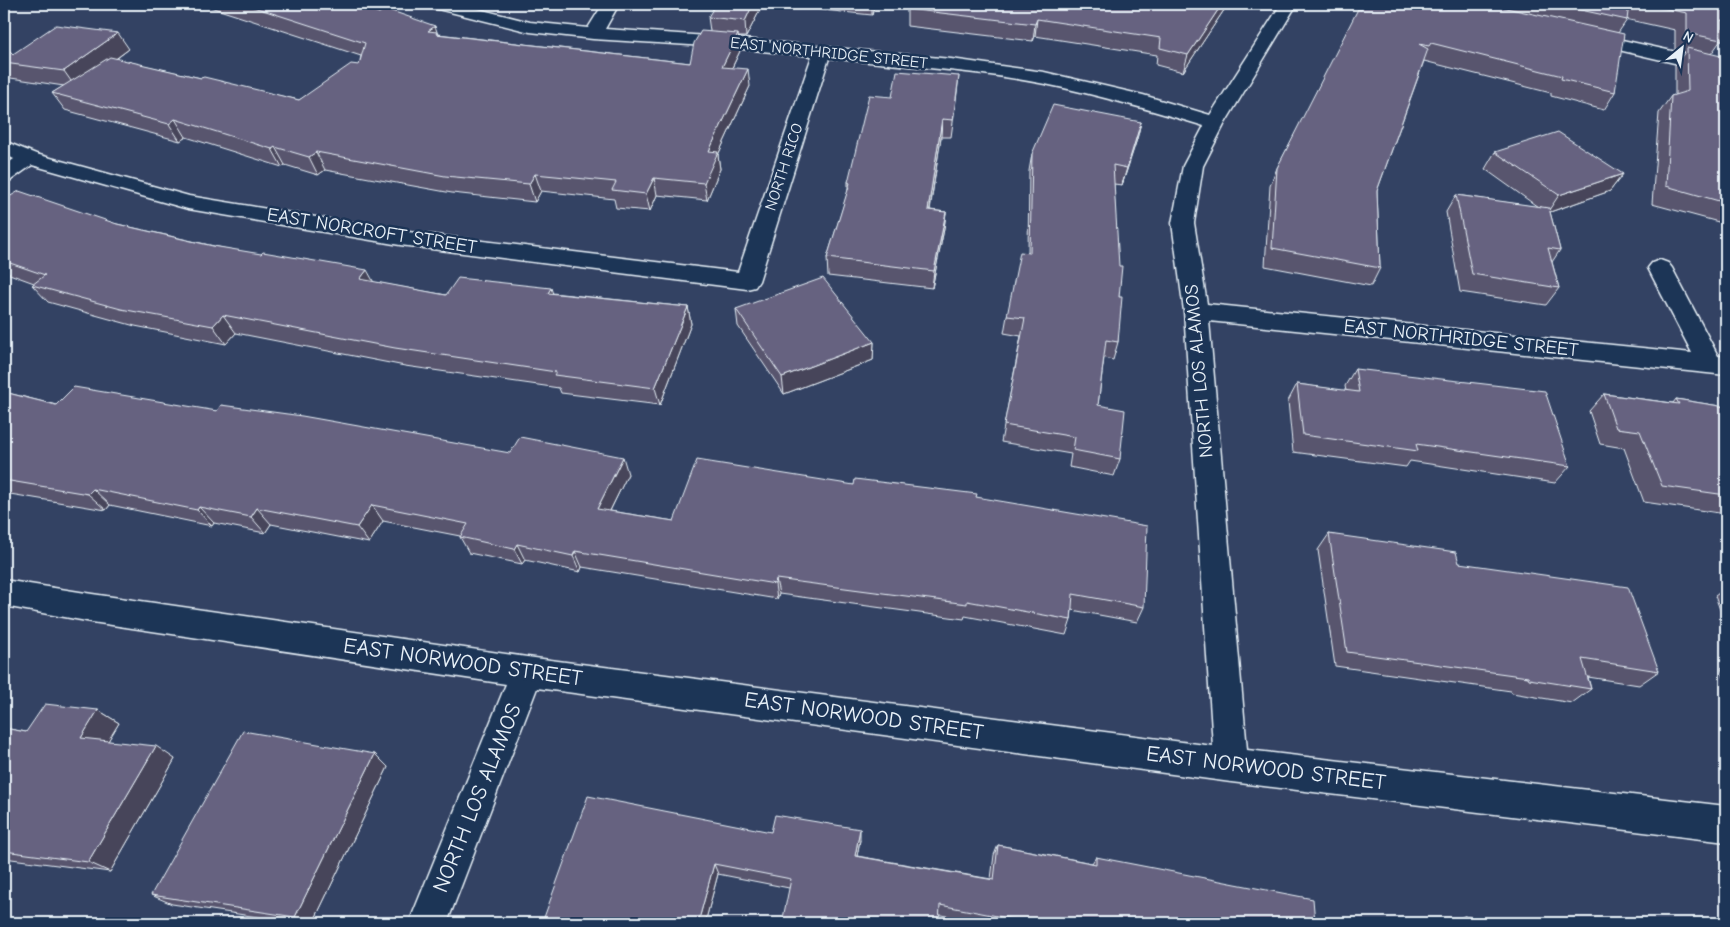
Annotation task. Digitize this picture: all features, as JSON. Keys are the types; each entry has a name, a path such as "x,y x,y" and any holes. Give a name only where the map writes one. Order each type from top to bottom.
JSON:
{"street":[{"name":"EAST NORTHRIDGE STREET","path":"440,4 530,27 593,34 722,42 951,65 1044,78 1136,98 1215,123"},
{"path":"593,34 611,4"},
{"name":"NORTH LOS ALAMOS","path":"1231,765 1196,311 1183,223 1193,166 1215,123 1289,4"},
{"path":"1573,34 1726,69"},
{"name":"NORTH RICO","path":"747,281 822,53"},
{"name":"EAST NORCROFT STREET","path":"4,147 29,158 188,202 400,238 747,281"},
{"path":"4,176 29,158"},
{"path":"1660,268 1718,365"},
{"name":"EAST NORTHRIDGE STREET","path":"1196,311 1718,365"},
{"name":"EAST NORWOOD STREET","path":"4,594 527,672 1231,765 1726,824"},
{"name":"NORTH LOS ALAMOS","path":"428,923 527,672"}],"building":[{"path":"244,4 354,4 379,13 386,9 435,26 428,31 437,32 436,34 690,63 694,43 701,31 738,34 722,67 748,69 709,151 718,152 704,183 654,178 646,194 612,190 616,182 535,174 529,184 445,176 316,152 309,157 275,147 272,149 175,119 169,124 52,93 110,57 299,100 351,64 359,65 365,43"},
{"path":"716,4 753,4 745,21 708,17"},
{"path":"909,4 1222,4 1188,55 1160,48 1161,38 1037,19 1035,24 907,9"},
{"path":"1364,4 1488,4 1624,34 1615,92 1561,79 1562,76 1431,43 1429,46 1419,44 1428,49 1377,191 1380,268 1272,248 1277,168 1358,9 1361,10"},
{"path":"1553,4 1629,4 1627,20"},
{"path":"1641,4 1726,4 1726,21 1721,20 1721,40 1687,33 1687,13"},
{"path":"56,25 118,33 64,71 4,63 4,45 13,54"},
{"path":"1687,48 1721,56 1721,83 1726,84 1726,203 1666,186 1671,96 1688,91"},
{"path":"897,71 959,76 953,120 942,119 928,210 946,212 934,271 827,258 850,183 848,182 869,95 892,97"},
{"path":"1053,105 1141,122 1127,168 1113,165 1119,266 1122,266 1119,297 1122,297 1118,342 1106,340 1098,405 1125,410 1120,459 1073,450 1075,437 1004,425 1025,318 1007,316 1020,252 1030,253 1032,154"},
{"path":"1558,132 1623,174 1559,195 1495,152"},
{"path":"19,191 117,224 213,246 261,254 263,252 367,270 360,279 446,295 458,278 551,288 548,293 688,307 655,388 554,375 556,372 395,348 223,315 213,326 121,309 32,285 45,275 4,261 4,200"},
{"path":"1456,195 1549,208 1560,250 1548,248 1559,288 1472,274"},
{"path":"823,278 874,342 782,377 736,309"},
{"path":"1355,369 1545,391 1570,466 1416,444 1418,451 1303,435 1297,384 1359,392"},
{"path":"74,387 217,411 221,405 302,416 510,453 520,437 623,457 597,509 674,521 697,460 854,485 855,479 977,494 976,497 1147,526 1144,607 1073,594 1071,620 967,601 967,604 776,579 775,584 575,551 573,556 517,544 514,549 460,537 468,524 372,505 357,527 257,508 251,517 199,507 197,510 93,489 88,494 4,480 4,392 56,405"},
{"path":"1604,394 1679,404 1676,399 1726,407 1726,495 1662,486 1640,431 1616,428"},
{"path":"1329,534 1456,552 1459,563 1628,587 1659,671 1582,659 1591,689 1529,679 1528,677 1347,652"},
{"path":"45,704 98,710 81,738 156,746 88,862 4,851 4,728 26,732"},
{"path":"243,731 375,754 295,917 151,895"},
{"path":"588,796 771,832 775,815 860,829 855,856 994,880 998,845 1096,864 1096,857 1313,899 1315,923 1023,923 1023,921 940,905 939,923 782,923 791,879 714,864 698,923 542,923"},
{"path":"1464,916 1498,923 1465,923"}]}
